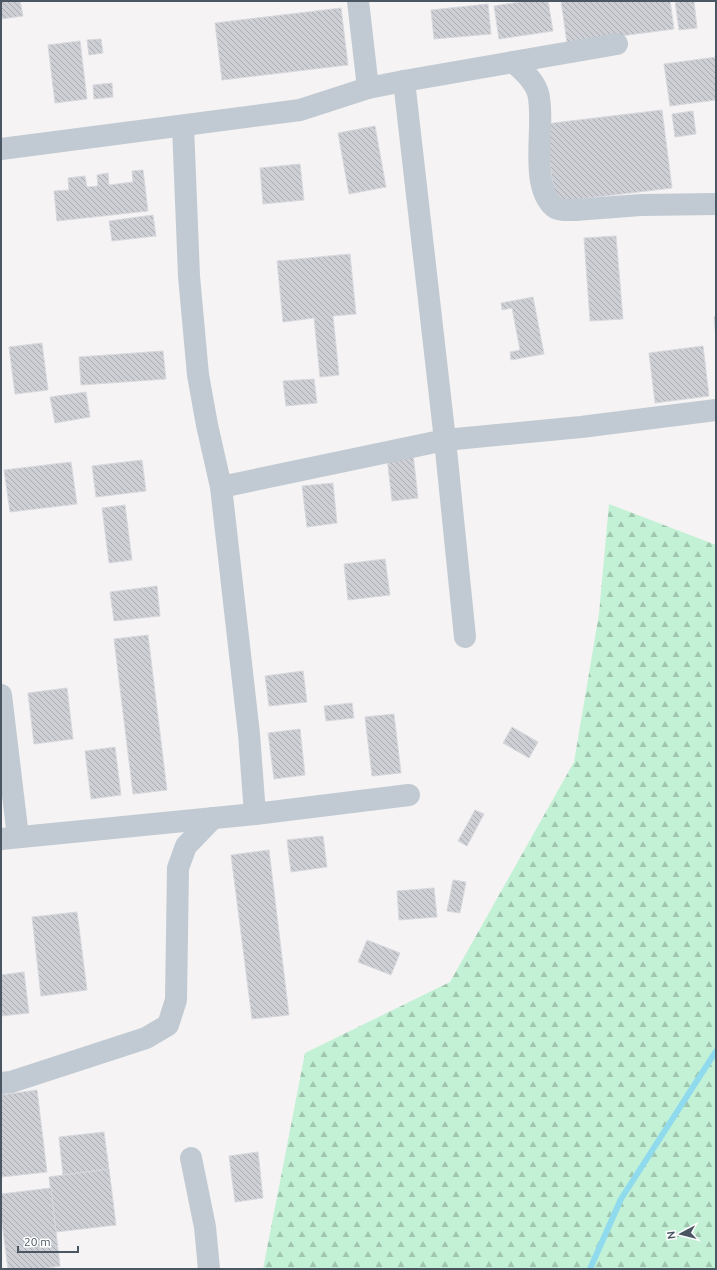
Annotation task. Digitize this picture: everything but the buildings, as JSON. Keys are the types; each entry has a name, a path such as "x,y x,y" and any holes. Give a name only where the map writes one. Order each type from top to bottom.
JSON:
{"street":[{"path":"358,1 368,88"},
{"path":"1,149 300,110 368,88 404,80 617,44"},
{"path":"513,62 531,80 537,92 541,175 544,193 555,208 575,210 641,205 716,204"},
{"path":"404,80 445,440 465,637"},
{"path":"183,126 189,276 198,375 207,425 221,487 249,734 255,814"},
{"path":"221,487 445,440 581,427 716,410"},
{"path":"1,695 9,838 255,814 409,795"},
{"path":"1,1083 12,1082 146,1038 168,1025 176,1000 178,868 186,846 212,818"},
{"path":"191,1158 205,1227 209,1269"}],"green space":[{"path":"609,504 716,545 716,1269 263,1269 305,1053 450,982 574,762 599,614"}],"waterway":[{"path":"590,1269 621,1199 716,1051"}]}
